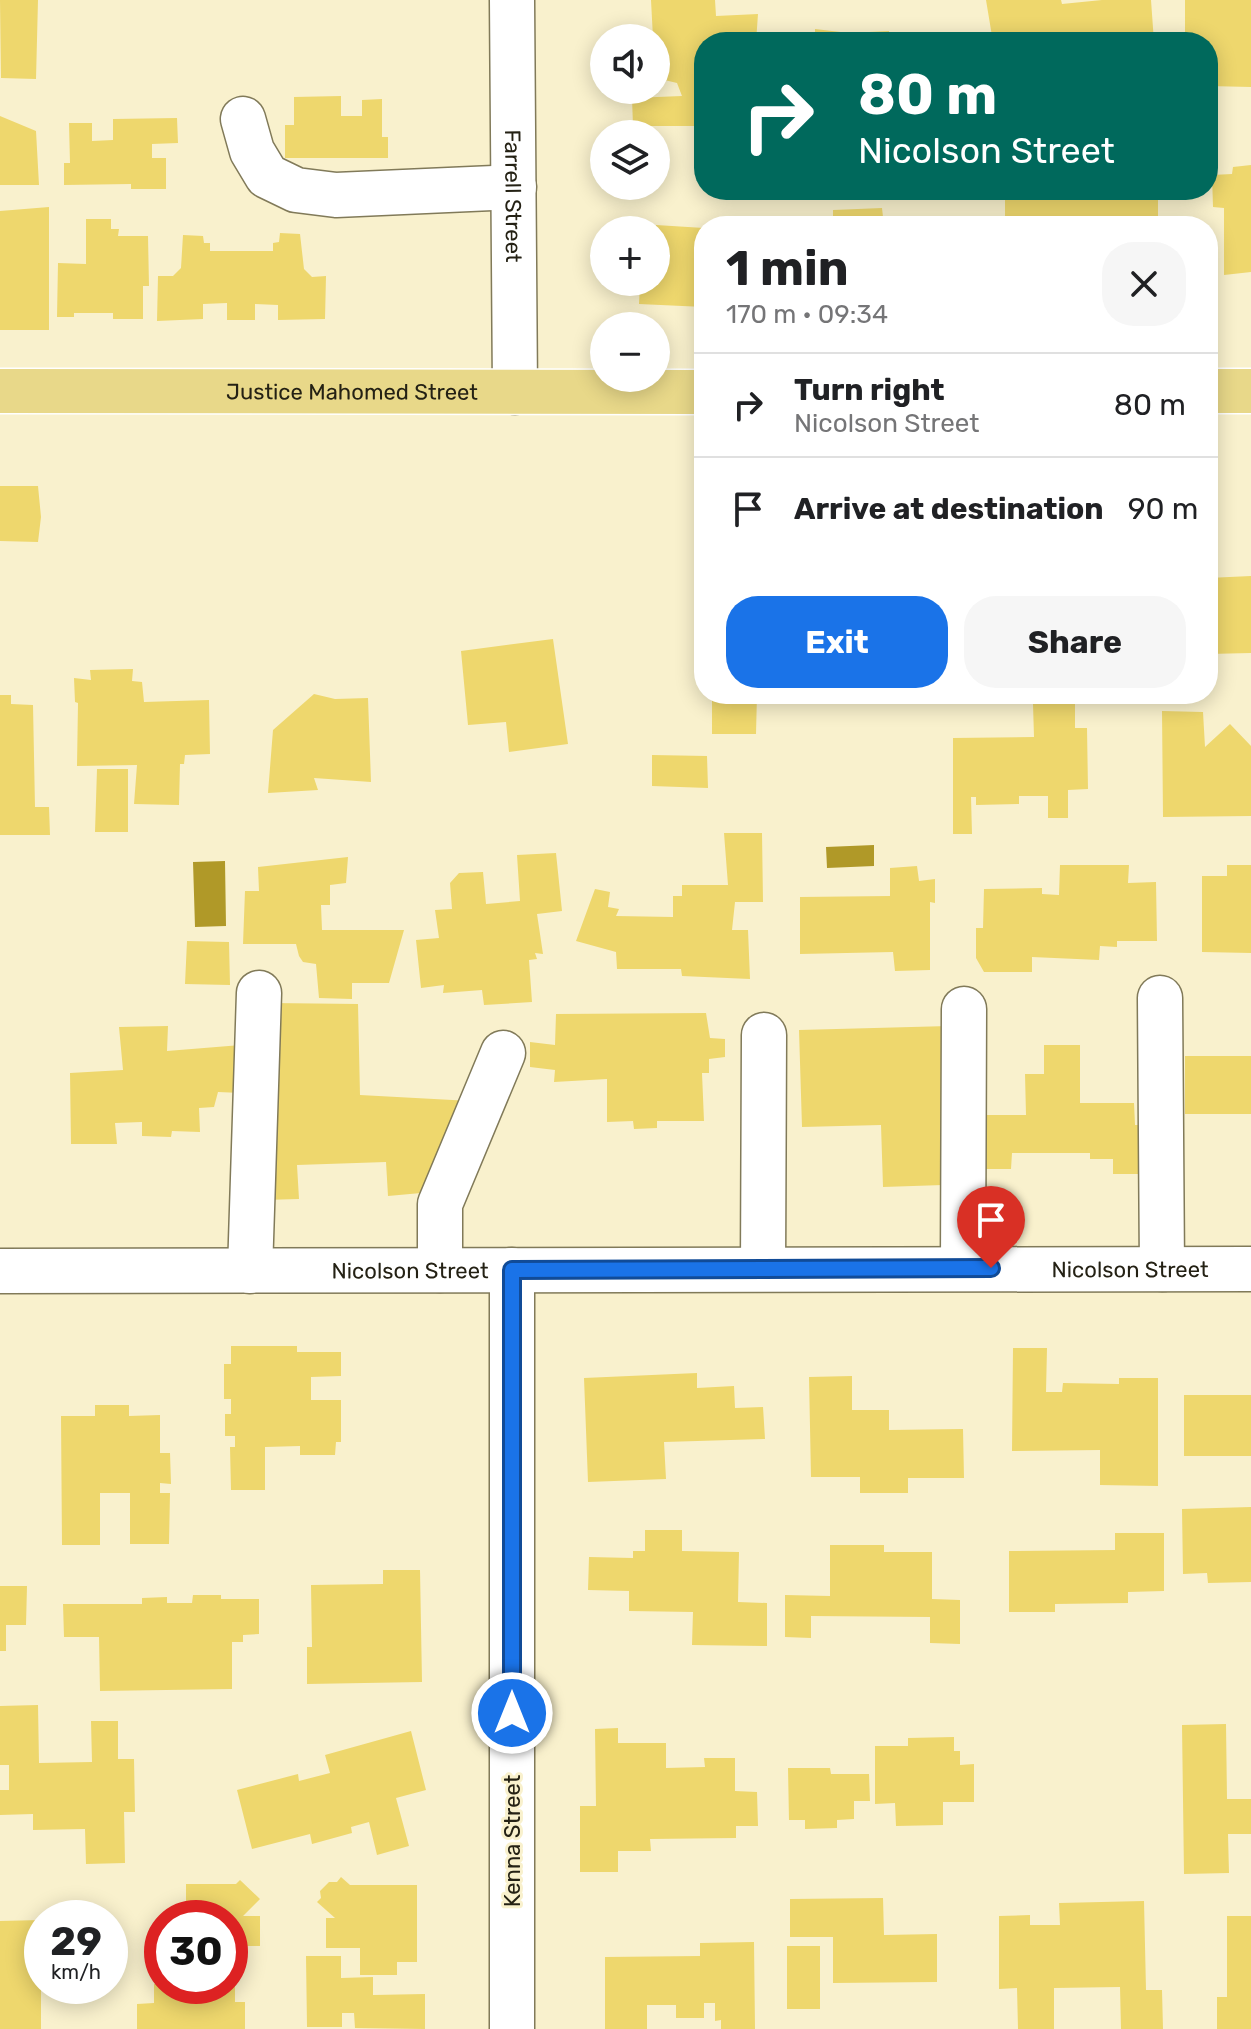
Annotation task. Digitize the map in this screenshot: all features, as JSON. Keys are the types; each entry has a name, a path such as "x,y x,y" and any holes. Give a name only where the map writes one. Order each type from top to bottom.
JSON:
{"main road":[{"name":"Justice Mahomed Street","path":"0,391 694,392"},
{"path":"1218,391 1251,391"}],"street":[{"name":"Farrell Street","path":"512,0 515,392"},
{"path":"243,119 252,151 267,176 296,190 336,195 514,187"},
{"path":"250,1271 259,993"},
{"path":"1160,998 1162,1269"},
{"path":"963,1268 964,1009"},
{"path":"763,1269 764,1035"},
{"path":"440,1270 440,1204 503,1053"},
{"name":"Nicolson Street","path":"0,1271 1251,1269"},
{"name":"Kenna Street","path":"512,1270 512,2029"}],"shaded area":[{"path":"874,845 874,866 827,868 826,847"},
{"path":"225,861 226,926 195,927 193,862"}],"building":[{"path":"0,0 38,0 36,79 1,78"},
{"path":"651,0 715,0 716,16 758,14 757,32 694,32 694,126 670,126 670,120 633,120 632,104 670,104 670,96 682,96 677,83 670,81 670,24 652,24"},
{"path":"986,0 1061,0 1062,4 1151,0 1153,32 991,32"},
{"path":"1185,0 1251,0 1251,87 1218,86 1218,32 1185,32"},
{"path":"341,96 341,116 362,116 362,100 382,99 382,137 388,137 388,158 285,158 285,125 294,125 294,97"},
{"path":"0,116 36,131 39,185 0,185"},
{"path":"177,118 178,143 152,144 152,158 166,158 166,189 131,189 131,184 64,185 64,163 70,163 69,123 92,123 92,141 113,140 113,119"},
{"path":"1251,165 1251,272 1224,275 1224,208 1213,207 1213,200 1218,200 1218,175 1232,174 1233,167"},
{"path":"1005,200 1158,200 1158,216 1005,216"},
{"path":"49,207 49,330 0,330 0,211"},
{"path":"882,208 883,216 833,216 833,210"},
{"path":"86,219 111,219 111,229 119,229 118,236 148,236 149,286 143,286 143,319 113,319 113,313 74,313 74,317 57,317 58,263 86,264"},
{"path":"670,226 694,227 694,307 639,304 639,296 670,296"},
{"path":"280,233 300,234 304,269 312,277 326,276 325,319 278,320 278,305 255,304 255,320 227,320 227,303 203,304 203,319 157,321 158,276 173,276 181,268 183,235 203,236 204,243 210,243 210,251 273,251 273,243 279,242"},
{"path":"0,486 38,486 41,517 38,542 0,541"},
{"path":"1251,576 1251,653 1218,654 1218,578"},
{"path":"553,639 568,744 509,752 506,722 468,725 461,651"},
{"path":"133,669 132,681 142,682 144,702 209,700 210,754 185,755 184,764 180,764 179,805 134,804 137,765 77,766 78,703 75,702 74,678 91,680 90,670"},
{"path":"314,694 335,699 368,698 371,782 314,778 318,790 268,793 273,730"},
{"path":"0,695 11,695 11,704 33,705 35,807 49,807 50,835 0,835"},
{"path":"712,704 757,704 756,734 712,734"},
{"path":"1033,704 1075,704 1075,728 1087,728 1088,789 1068,790 1068,818 1048,818 1048,796 1019,796 1019,804 976,805 976,797 971,797 972,834 953,834 953,738 1034,737"},
{"path":"1162,711 1203,712 1205,747 1230,724 1251,746 1251,816 1163,817"},
{"path":"652,755 707,756 708,788 652,786"},
{"path":"97,769 128,769 128,832 95,832"},
{"path":"724,833 762,833 763,902 735,902 732,930 748,930 750,979 682,976 681,969 617,969 616,952 576,941 595,889 610,892 608,907 619,909 616,916 673,917 673,896 682,896 682,885 728,885"},
{"path":"556,853 562,911 537,914 543,954 535,953 537,959 529,960 532,1002 484,1005 482,990 443,993 444,985 421,988 416,940 439,938 435,910 452,909 450,883 459,873 483,872 486,904 520,901 517,855"},
{"path":"348,857 346,883 330,885 330,905 321,905 322,930 404,930 389,983 352,983 352,999 319,998 316,964 303,962 296,944 243,944 245,891 259,891 258,867"},
{"path":"1060,865 1129,865 1128,883 1156,882 1157,941 1117,941 1117,947 1100,946 1099,960 1032,957 1032,972 984,972 976,958 976,928 983,928 984,889 1042,888 1042,894 1059,895"},
{"path":"1227,865 1251,865 1251,953 1202,952 1202,876 1227,876"},
{"path":"917,866 919,881 935,879 935,903 930,902 930,970 895,971 893,952 800,954 800,897 890,896 890,868"},
{"path":"187,941 229,942 230,985 185,984"},
{"path":"270,1003 358,1004 360,1095 471,1101 432,1192 388,1196 386,1162 297,1165 299,1199 264,1200"},
{"path":"706,1013 710,1038 725,1039 725,1057 709,1059 709,1073 702,1073 704,1121 657,1121 657,1128 634,1129 633,1121 607,1122 607,1079 554,1082 555,1070 530,1067 530,1042 555,1045 556,1014"},
{"path":"168,1026 167,1051 241,1045 241,1093 218,1092 214,1107 199,1108 200,1132 172,1131 171,1137 142,1136 142,1122 115,1123 117,1144 71,1144 70,1073 123,1070 119,1027"},
{"path":"949,1026 943,1185 883,1187 881,1125 802,1127 799,1030"},
{"path":"1044,1045 1080,1045 1080,1103 1134,1103 1135,1125 1142,1125 1142,1174 1113,1174 1113,1159 1090,1159 1090,1153 1012,1153 1011,1169 979,1169 979,1115 1026,1115 1025,1074 1044,1074"},
{"path":"1185,1056 1251,1056 1251,1114 1185,1114"},
{"path":"231,1346 297,1346 297,1352 341,1352 341,1376 311,1377 311,1400 341,1400 341,1442 336,1442 335,1455 300,1455 300,1446 265,1447 265,1490 231,1490 230,1447 235,1447 235,1436 225,1436 225,1414 231,1414 231,1399 224,1399 224,1364 231,1364"},
{"path":"1013,1348 1047,1348 1046,1392 1062,1392 1063,1383 1119,1384 1119,1378 1158,1378 1158,1486 1100,1485 1100,1450 1012,1451"},
{"path":"697,1373 697,1388 734,1386 735,1408 763,1407 765,1439 664,1442 666,1479 588,1482 584,1378"},
{"path":"852,1376 852,1410 889,1410 889,1430 963,1429 964,1478 908,1478 908,1493 860,1493 860,1477 811,1477 809,1377"},
{"path":"1184,1395 1251,1395 1251,1456 1184,1456"},
{"path":"95,1405 129,1405 129,1416 160,1415 160,1453 170,1453 171,1484 160,1483 160,1493 170,1493 169,1544 130,1544 130,1493 100,1493 100,1545 62,1545 61,1416 95,1416"},
{"path":"1251,1507 1251,1582 1208,1583 1207,1573 1183,1574 1182,1509"},
{"path":"645,1530 682,1530 682,1551 739,1552 738,1602 767,1603 767,1646 692,1645 693,1612 629,1611 629,1591 588,1590 589,1557 633,1558 633,1551 645,1551"},
{"path":"1115,1533 1164,1533 1164,1591 1128,1592 1128,1603 1055,1604 1055,1612 1009,1612 1009,1551 1115,1550"},
{"path":"830,1545 884,1545 884,1552 932,1552 932,1599 960,1600 960,1644 930,1643 930,1617 811,1616 811,1638 785,1637 785,1595 830,1596"},
{"path":"383,1570 420,1570 422,1682 307,1684 307,1647 312,1647 311,1585 383,1584"},
{"path":"0,1586 27,1586 26,1625 6,1625 6,1651 0,1651"},
{"path":"193,1595 259,1599 259,1634 243,1635 243,1642 232,1642 232,1689 100,1691 99,1637 64,1637 63,1604 142,1604 142,1598 167,1597 167,1603 192,1603"},
{"path":"38,1705 39,1763 92,1762 91,1721 118,1721 118,1759 134,1759 135,1812 124,1812 125,1863 86,1864 85,1829 33,1830 33,1814 0,1815 0,1790 9,1790 9,1765 0,1765 0,1706"},
{"path":"1226,1724 1227,1799 1251,1799 1251,1834 1228,1834 1229,1873 1184,1874 1182,1725"},
{"path":"618,1728 618,1743 666,1743 666,1768 705,1767 704,1758 735,1758 735,1791 757,1792 758,1826 736,1826 736,1838 650,1839 651,1851 618,1851 618,1872 580,1872 580,1806 596,1806 595,1729"},
{"path":"411,1731 426,1790 396,1798 409,1846 377,1855 369,1822 351,1827 352,1833 312,1844 310,1834 252,1849 237,1790 298,1774 299,1781 330,1773 325,1755"},
{"path":"954,1737 954,1751 960,1751 960,1765 974,1764 974,1802 943,1802 943,1825 896,1826 895,1803 875,1804 875,1746 908,1746 908,1738"},
{"path":"788,1768 830,1768 831,1774 869,1774 870,1801 854,1801 854,1819 837,1820 837,1828 805,1829 805,1820 789,1820"},
{"path":"341,1877 350,1885 417,1885 417,1962 397,1962 397,1975 360,1975 360,1948 326,1948 326,1918 335,1918 317,1902 321,1898 320,1891 329,1882 337,1882"},
{"path":"240,1880 260,1899 248,1911 248,1900 186,1900 186,1884 236,1884"},
{"path":"883,1898 884,1935 937,1934 937,1982 833,1983 833,1937 790,1937 790,1899"},
{"path":"1144,1901 1146,1990 1162,1990 1163,2029 1121,2029 1120,1987 1054,1988 1054,2029 1018,2029 1017,1988 999,1989 999,1916 1030,1915 1030,1925 1060,1925 1059,1903"},
{"path":"248,1916 260,1916 260,1946 248,1946"},
{"path":"1227,1916 1251,1916 1251,2029 1217,2029 1217,1997 1227,1997"},
{"path":"24,1920 24,2004 41,2004 41,2029 0,2029 0,1921"},
{"path":"754,1942 755,2029 721,2029 721,2020 715,2021 715,2003 704,2003 704,2018 676,2018 676,2005 647,2005 647,2029 605,2029 605,1957 700,1956 700,1943"},
{"path":"787,1946 820,1946 820,2009 787,2009"},
{"path":"306,1956 341,1956 341,1978 373,1977 373,1995 425,1994 425,2029 355,2028 354,2013 342,2013 342,2027 307,2027"},
{"path":"137,2004 245,2004 245,2029 137,2029"}],"route":[{"path":"512,1713 512,1270 991,1268"}]}
